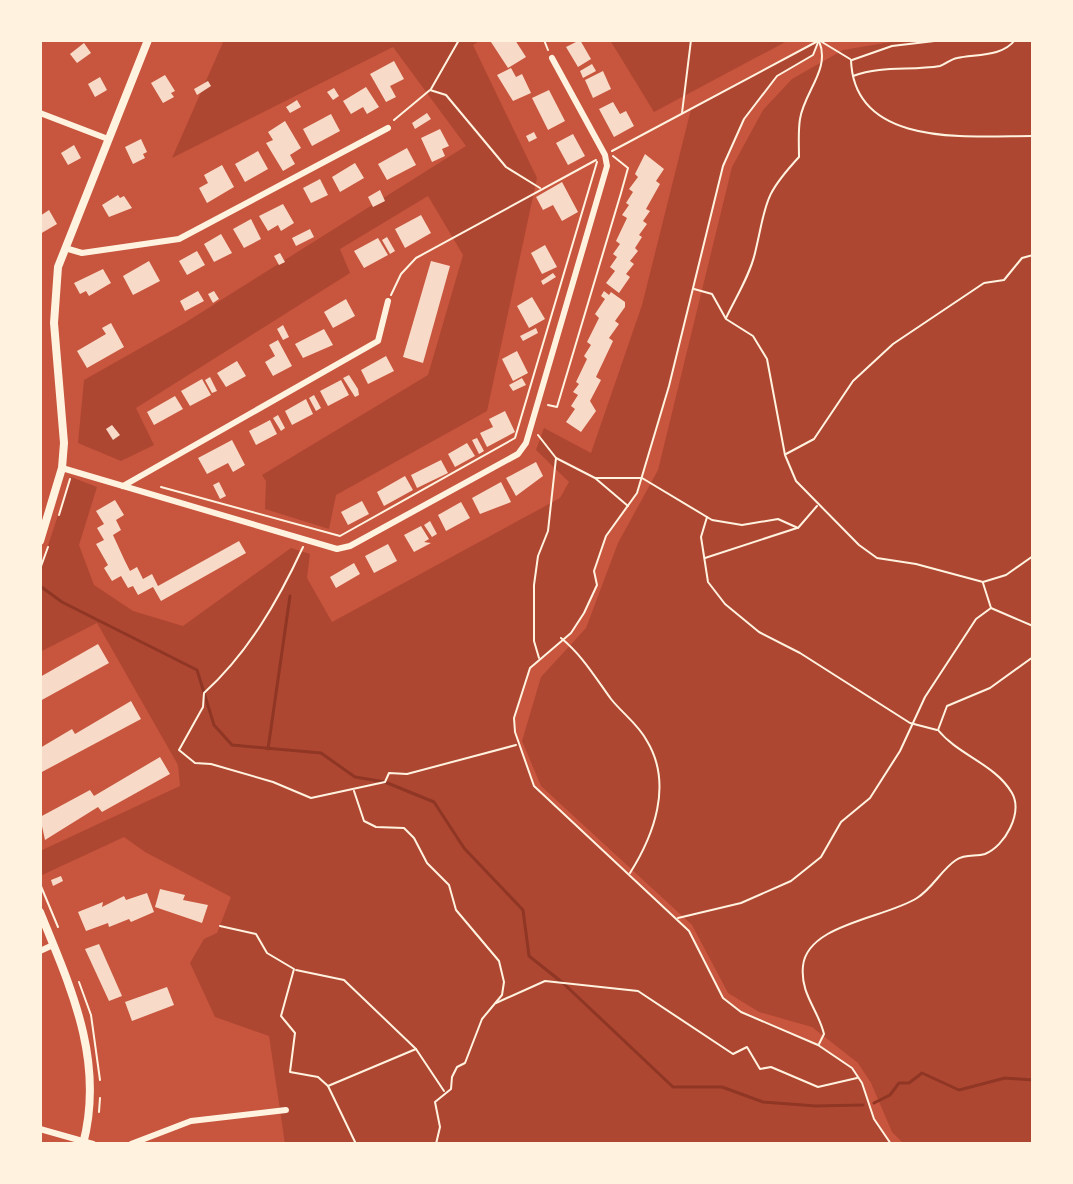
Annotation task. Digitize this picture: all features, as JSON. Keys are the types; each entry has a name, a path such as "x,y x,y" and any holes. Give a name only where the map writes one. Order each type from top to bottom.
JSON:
{"street":[{"path":"44,544 62,468 64,443 54,323 55,286 65,248 148,40"},
{"path":"62,468 337,549 350,546 518,454 528,436 607,166 552,58"},
{"path":"40,113 108,139"},
{"path":"65,248 82,253 179,239 388,128"},
{"path":"123,486 378,341 388,301"},
{"path":"40,912 82,1020 91,1074 87,1143 40,1129"},
{"path":"40,951 53,945"},
{"path":"131,1144 191,1121 286,1110"}],"path":[{"path":"388,128 430,90 459,40"},
{"path":"544,40 552,58"},
{"path":"681,114 691,40"},
{"path":"388,301 401,274 416,258 819,40"},
{"path":"819,40 851,60"},
{"path":"819,40 813,55 777,76 744,119 723,166 694,288 642,478 628,507 606,536 594,571 597,585 584,613 571,633 561,638 530,668 514,718 517,744 534,786 689,931 723,998 741,1012 818,1045 852,1068 859,1078 874,1119 891,1144"},
{"path":"726,319 755,255 758,228 772,186 799,157 800,116 819,75 823,50 819,40"},
{"path":"851,60 892,46 943,40"},
{"path":"852,77 875,68 940,66 957,58 975,58 1015,40"},
{"path":"851,60 852,77 876,115 915,133 1033,136"},
{"path":"430,90 446,95 506,167 541,189"},
{"path":"538,402 557,407 628,168 604,155"},
{"path":"160,487 340,536 515,438 604,155"},
{"path":"785,455 814,439 853,381 893,344 984,283 1004,280 1022,258 1033,255"},
{"path":"576,272 596,276"},
{"path":"694,288 712,294 726,319 753,336 767,359 785,455 796,481 877,558 916,564 983,582 1006,575 1033,556"},
{"path":"528,436 541,435 556,458 595,478 628,507"},
{"path":"539,659 534,641 534,585 538,556 548,531 556,458"},
{"path":"57,521 73,470"},
{"path":"595,478 642,478 707,517 742,525 778,519 798,528"},
{"path":"705,558 798,528 818,505"},
{"path":"707,517 701,537 708,582 725,604 759,632 800,653 910,723 938,730 946,741 998,778 1012,794 1016,810 1008,832 997,846 983,855 968,854 954,861 916,899 817,938 802,964 806,998 819,1014 824,1034 818,1045"},
{"path":"306,541 259,627 226,673 204,693 203,707 179,750 195,763 211,764 273,782 311,798 385,782 389,773 407,774 517,744"},
{"path":"40,569 44,544"},
{"path":"983,582 991,608 1033,626"},
{"path":"675,918 741,903 791,881 821,857 841,822 870,798 900,751 910,723 976,619 991,608"},
{"path":"561,638 578,651 614,702 634,721 649,743 658,768 660,804 644,851 629,874"},
{"path":"938,730 947,706 990,688 1033,657"},
{"path":"354,790 364,821 376,827 404,828 414,838 427,863 449,885 456,910 499,961 504,982 502,995 482,1019 465,1063 457,1067 451,1089 435,1102 440,1127 436,1144"},
{"path":"220,926 256,934 267,953 294,969 344,980 416,1049 445,1092"},
{"path":"294,969 281,1016 295,1033 290,1072 318,1077 328,1086 356,1144"},
{"path":"495,1003 545,981 638,991 733,1054 747,1047 760,1069 771,1067 818,1087 859,1078"},
{"path":"328,1086 416,1049"}],"shaded area":[{"path":"224,40 481,40 473,45 537,178 487,411 336,495 329,529 265,509 266,481 262,475 428,375 463,255 428,196 340,249 350,273 136,408 154,445 121,461 78,443 84,380 183,324 466,146 393,47 172,158"},
{"path":"610,40 789,40 654,112"},
{"path":"819,40 813,55 777,76 744,119 723,166 669,386 637,493 606,536 594,571 597,585 584,613 571,633 530,668 514,718 515,732 534,786 689,931 723,998 741,1012 818,1045 852,1068 862,1083 874,1119 891,1144 285,1144 269,1036 215,1017 190,963 204,939 217,933 231,897 145,852 124,837 40,876 40,851 180,786 178,765 97,623 40,652 40,569 71,477 97,487 79,545 94,585 133,611 183,626 291,548 310,554 307,578 332,622 560,498 569,482 536,450 544,428 591,453 642,305 691,109"},
{"path":"902,40 1033,40 1033,1144 904,1144 892,1132 871,1083 858,1063 812,1027 759,1012 728,993 692,925 541,786 522,741 541,677 586,628 618,543 658,470 732,167 763,110 792,79 843,50"}],"building":[{"path":"515,40 526,57 508,68 491,42"},
{"path":"580,40 591,59 578,67 566,47"},
{"path":"84,43 91,53 77,63 70,54"},
{"path":"394,61 404,79 390,86 396,97 386,102 370,74"},
{"path":"592,64 596,71 583,78 580,71"},
{"path":"511,68 516,77 522,74 531,93 513,101 497,75"},
{"path":"603,71 611,89 593,98 585,80"},
{"path":"165,75 175,91 171,93 174,97 163,103 151,83"},
{"path":"100,77 107,90 95,97 88,84"},
{"path":"208,81 211,86 197,95 194,89"},
{"path":"366,87 379,107 367,114 363,107 351,114 343,101"},
{"path":"334,88 339,96 333,100 327,92"},
{"path":"549,90 565,121 548,130 532,98"},
{"path":"297,100 301,107 290,113 286,107"},
{"path":"613,102 620,114 626,111 634,126 614,137 599,109"},
{"path":"427,113 431,119 415,129 412,123"},
{"path":"331,114 340,131 312,146 303,129"},
{"path":"285,121 301,148 290,155 295,164 283,171 266,143 273,140 268,132"},
{"path":"440,129 449,146 442,149 445,156 432,162 421,138"},
{"path":"534,132 537,138 529,142 526,136"},
{"path":"573,134 585,156 568,165 556,143"},
{"path":"141,139 147,152 143,154 145,158 133,164 125,147"},
{"path":"74,145 81,158 68,165 61,153"},
{"path":"407,148 416,165 387,180 378,164"},
{"path":"258,151 268,169 245,182 235,164"},
{"path":"645,154 664,169 656,181 660,184 646,209 650,211 643,221 647,224 639,235 642,237 635,248 638,251 630,261 634,264 626,274 630,277 619,293 606,283 615,271 610,267 617,257 613,254 620,244 616,241 627,218 622,215 633,192 629,189 638,177 635,174"},
{"path":"355,163 364,178 340,192 332,177"},
{"path":"222,165 234,187 207,203 199,188 208,183 204,175"},
{"path":"320,179 328,195 311,203 303,188"},
{"path":"562,182 578,212 562,221 553,205 543,210 536,197"},
{"path":"380,190 385,201 373,207 368,197"},
{"path":"118,195 120,198 124,196 132,208 109,217 102,205"},
{"path":"283,204 294,223 281,231 278,225 268,231 259,216"},
{"path":"49,210 57,224 40,234 40,216"},
{"path":"421,215 431,233 405,248 395,229"},
{"path":"251,219 261,239 244,248 233,229"},
{"path":"310,229 314,237 296,246 292,238"},
{"path":"221,234 232,253 214,262 204,244"},
{"path":"387,237 395,251 390,254 382,240"},
{"path":"378,238 388,255 364,268 354,251"},
{"path":"545,245 557,267 542,274 531,253"},
{"path":"197,251 205,265 187,275 179,261"},
{"path":"280,253 285,262 279,265 274,256"},
{"path":"149,261 160,281 133,295 123,276"},
{"path":"431,261 450,266 423,363 403,357"},
{"path":"103,269 111,283 89,296 86,291 80,294 74,283"},
{"path":"553,273 556,277 543,285 541,281"},
{"path":"198,291 204,301 185,311 180,301"},
{"path":"214,291 219,299 213,303 208,294"},
{"path":"604,291 625,302 625,307 615,321 619,324 609,338 613,341 596,377 601,380 590,401 596,411 581,432 566,422 575,409 571,406 578,395 573,392 587,359 584,356 591,345 587,342 599,318 595,314 605,299 601,296"},
{"path":"532,297 545,319 529,328 517,306"},
{"path":"346,299 355,316 333,328 324,312"},
{"path":"111,323 124,347 87,368 77,351 106,334 102,328"},
{"path":"283,325 289,337 283,340 277,329"},
{"path":"536,328 538,333 523,341 520,336"},
{"path":"324,329 333,345 303,358 295,344"},
{"path":"278,340 292,366 273,376 265,362 275,356 269,345"},
{"path":"517,351 528,373 513,381 502,359"},
{"path":"386,356 394,371 368,384 361,370"},
{"path":"237,361 246,376 226,387 217,373"},
{"path":"349,375 358,389 359,395 355,397 343,378"},
{"path":"210,377 217,391 212,393 205,380"},
{"path":"522,378 526,385 513,391 509,385"},
{"path":"202,379 211,395 190,406 181,391"},
{"path":"341,380 349,395 328,406 320,391"},
{"path":"314,395 321,408 316,411 309,398"},
{"path":"175,396 183,409 154,425 147,412"},
{"path":"306,399 313,414 292,425 285,411"},
{"path":"505,411 515,432 487,447 480,433 493,427 489,419"},
{"path":"278,415 285,428 281,431 273,418"},
{"path":"270,420 277,434 256,445 249,431"},
{"path":"112,425 120,435 113,440 106,429"},
{"path":"477,438 484,451 479,454 472,440"},
{"path":"232,440 245,465 233,472 228,463 207,474 198,458"},
{"path":"467,443 475,456 455,467 448,454"},
{"path":"441,460 448,473 417,488 411,475"},
{"path":"536,462 543,476 516,496 506,478"},
{"path":"405,476 413,490 384,506 377,492"},
{"path":"219,482 226,496 220,499 213,485"},
{"path":"501,482 511,502 480,514 472,498"},
{"path":"115,500 124,515 116,520 121,530 113,535 130,571 137,567 143,579 152,574 158,586 239,541 246,553 161,601 153,587 138,595 133,586 128,588 121,576 112,581 104,568 108,565 96,544 104,540 97,528 104,524 96,511"},
{"path":"362,501 369,514 348,525 341,512"},
{"path":"461,502 470,518 446,531 438,515"},
{"path":"430,521 437,534 432,537 424,525"},
{"path":"421,526 429,539 424,542 431,543 414,552 404,535"},
{"path":"388,544 397,561 374,573 365,556"},
{"path":"354,563 360,574 336,588 330,577"},
{"path":"98,644 109,663 40,701 40,677"},
{"path":"131,701 141,719 40,773 40,748 72,729 75,734"},
{"path":"160,757 170,774 102,812 98,807 45,840 40,817 90,790 94,796"},
{"path":"61,876 63,881 53,886 51,880"},
{"path":"160,889 185,895 183,900 208,905 202,923 155,907"},
{"path":"147,893 154,912 131,922 129,919 109,927 108,923 86,931 78,912 103,902 102,907 124,896 126,900"},
{"path":"99,944 122,996 109,1001 85,949"},
{"path":"167,987 174,1005 132,1021 125,1002"}],"waterway":[{"path":"40,586 62,602 197,670 214,725 232,745 321,753 355,777 385,782 434,802 464,848 523,910 529,956 563,983 673,1087 722,1087 763,1102 816,1106 863,1105"},
{"path":"268,749 290,596"},
{"path":"874,1103 890,1095 899,1083 909,1083 922,1073 959,1090 1005,1078 1033,1080"}]}
